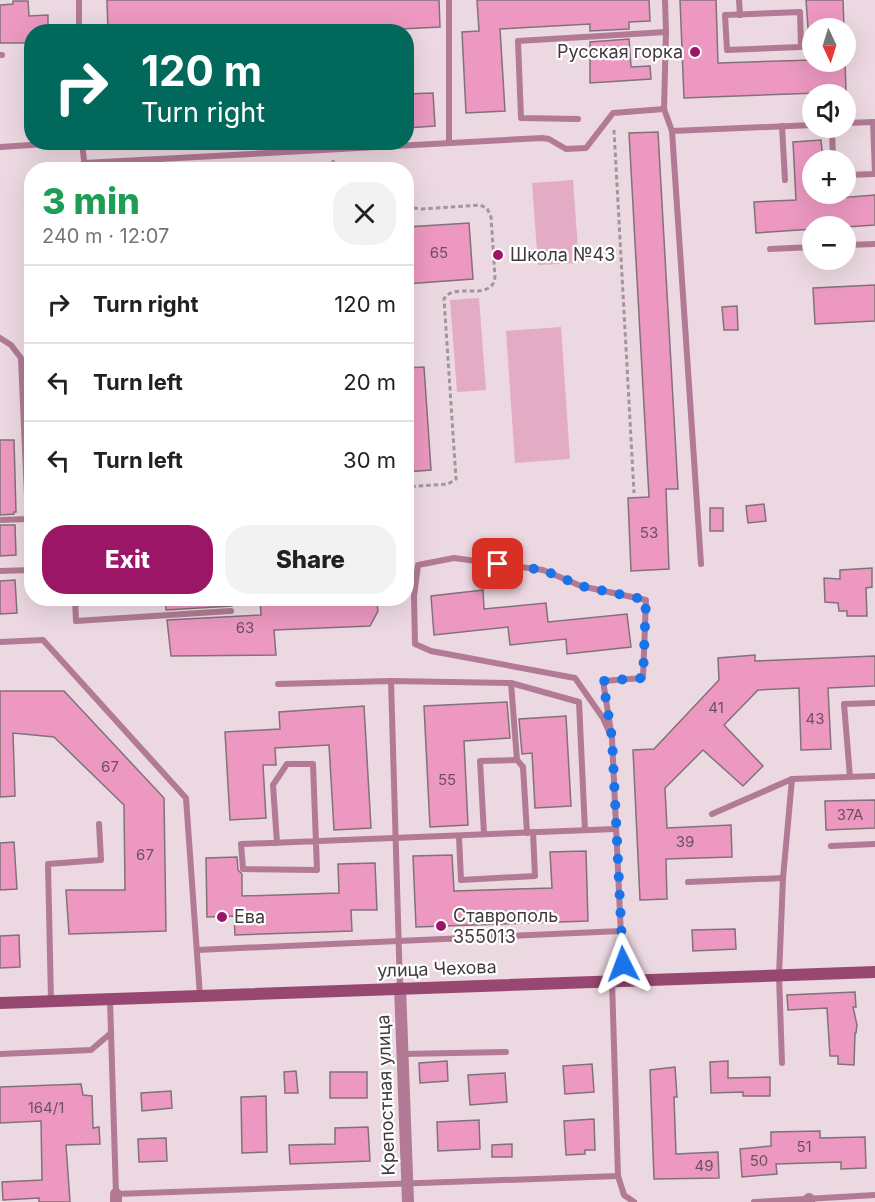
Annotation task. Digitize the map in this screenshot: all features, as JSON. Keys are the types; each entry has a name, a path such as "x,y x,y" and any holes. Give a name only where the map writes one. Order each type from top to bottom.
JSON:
{"street":[{"name":"улица Чехова","path":"0,1003 400,987 875,972"},
{"name":"Крепостная улица","path":"400,987 408,1202"}],"lane":[{"path":"79,0 79,24"},
{"path":"449,0 449,143"},
{"path":"664,0 666,32 664,110 672,131 701,564"},
{"path":"739,0 740,15"},
{"path":"800,12 801,47 727,50 725,15 740,15 800,12"},
{"path":"578,119 522,118 518,41 666,32"},
{"path":"414,145 546,138 566,149 586,148 613,113 664,110"},
{"path":"856,123 874,122 875,174 856,175"},
{"path":"672,131 802,125"},
{"path":"782,126 785,180"},
{"path":"0,147 24,145"},
{"path":"127,162 322,150"},
{"path":"856,245 875,244"},
{"path":"770,249 802,248"},
{"path":"0,338 11,345 21,358 24,427"},
{"path":"0,520 24,519"},
{"path":"612,738 603,718 575,678 431,651 415,644 414,596 418,565 454,558 543,570 581,586 646,600 643,678 603,681 612,738 621,931 618,981 618,1176 624,1195 634,1202"},
{"path":"0,571 24,570"},
{"path":"75,606 76,621 231,611"},
{"path":"0,642 44,640 186,798 200,996"},
{"path":"391,681 400,987"},
{"path":"278,684 391,681 512,682 579,702 585,830"},
{"path":"459,837 461,880 535,876 524,767 517,760 512,682"},
{"path":"850,777 844,704 875,703"},
{"path":"484,834 480,761 517,760"},
{"path":"277,843 273,785 287,764 313,764 317,841 317,870 243,869 241,844 277,843 317,841 395,838 459,837 615,829"},
{"path":"712,814 792,779 875,776"},
{"path":"782,1063 779,976 783,878 792,779"},
{"path":"51,1001 48,864 101,860 99,824"},
{"path":"831,846 875,844"},
{"path":"688,882 783,878"},
{"path":"197,950 621,931"},
{"path":"110,1000 116,1198 407,1183 618,1176"},
{"path":"0,1054 91,1050 111,1033"},
{"path":"402,1054 506,1052"},
{"path":"754,1202 875,1195"}],"path":[{"path":"613,113 634,493"},
{"path":"414,208 480,205 487,208 491,217 495,277 493,286 486,290 449,293 444,299 456,479 448,484 414,486"}],"shaded area":[{"path":"573,180 579,263 538,265 532,183"},
{"path":"479,298 486,390 457,392 450,300"},
{"path":"561,327 570,459 515,463 506,331"}],"building":[{"path":"107,0 439,0 440,27 414,28 414,24 108,24"},
{"path":"477,0 649,0 650,21 629,22 629,29 590,31 590,24 500,29 505,111 466,113 462,32 479,31"},
{"path":"680,0 716,0 718,63 802,60 802,72 845,72 846,84 802,84 802,94 684,98"},
{"path":"806,0 843,0 844,18 807,18"},
{"path":"13,1 28,1 29,16 48,15 48,24 24,24 24,43 0,43 0,5 13,4"},
{"path":"629,39 631,67 650,66 651,79 590,83 590,42"},
{"path":"433,93 435,126 414,127 414,94"},
{"path":"658,132 678,489 666,489 669,569 631,571 628,498 649,497 629,133"},
{"path":"821,140 822,150 802,150 802,204 856,204 856,197 875,195 875,225 856,226 856,216 802,216 802,230 756,233 754,202 796,200 793,142"},
{"path":"469,223 473,279 414,283 414,226"},
{"path":"875,285 875,321 815,324 813,288"},
{"path":"737,306 738,330 724,330 722,307"},
{"path":"424,367 431,470 414,471 414,368"},
{"path":"0,440 14,440 16,512 14,514 0,515"},
{"path":"764,504 766,521 748,523 746,506"},
{"path":"710,508 723,508 723,531 710,531"},
{"path":"0,525 15,525 16,555 0,556"},
{"path":"872,568 872,587 866,588 867,616 847,616 847,611 839,611 838,603 825,602 824,578 840,579 840,570"},
{"path":"15,580 17,613 0,614 0,581"},
{"path":"483,590 484,609 546,603 548,622 627,614 631,647 567,654 566,639 510,645 508,627 434,635 431,596"},
{"path":"166,606 232,606 166,610"},
{"path":"260,606 377,606 378,611 370,626 274,630 276,655 171,656 167,620 261,615"},
{"path":"755,655 755,661 875,656 875,686 828,688 831,749 801,750 799,688 758,690 724,725 763,766 743,786 703,750 665,788 667,828 731,825 732,857 666,859 667,899 640,900 633,750 654,749 719,680 718,658"},
{"path":"0,691 64,691 164,798 166,931 69,934 66,890 125,890 124,805 54,737 13,733 15,796 0,797"},
{"path":"507,702 510,738 464,741 468,825 430,827 424,706"},
{"path":"364,706 371,828 334,830 329,745 275,748 276,765 263,765 266,818 230,820 225,732 280,729 279,712"},
{"path":"566,716 571,806 535,808 532,753 522,754 519,719"},
{"path":"875,800 875,828 826,830 825,801"},
{"path":"14,842 17,889 0,890 0,843"},
{"path":"586,851 588,921 416,927 413,856 452,855 454,891 552,888 550,852"},
{"path":"237,857 238,870 242,874 242,896 339,893 338,864 375,863 377,910 351,910 352,931 235,935 234,916 207,917 206,858"},
{"path":"735,929 736,949 693,951 692,930"},
{"path":"19,935 20,967 0,968 0,936"},
{"path":"855,992 856,1007 853,1007 857,1025 854,1065 838,1064 838,1056 830,1056 827,1008 788,1010 787,995"},
{"path":"447,1061 448,1081 420,1083 419,1063"},
{"path":"728,1061 728,1078 770,1077 770,1096 743,1096 743,1092 711,1093 710,1062"},
{"path":"592,1064 594,1092 565,1094 563,1066"},
{"path":"675,1067 676,1154 718,1152 719,1178 654,1179 650,1070"},
{"path":"296,1071 298,1093 285,1093 284,1072"},
{"path":"330,1072 367,1072 367,1098 330,1098"},
{"path":"505,1073 507,1102 470,1105 468,1075"},
{"path":"81,1084 83,1095 92,1096 93,1128 99,1127 100,1144 66,1145 70,1202 39,1202 39,1198 3,1200 2,1182 42,1180 41,1121 0,1123 0,1087"},
{"path":"171,1091 172,1108 142,1111 141,1093"},
{"path":"266,1096 267,1152 242,1153 241,1097"},
{"path":"594,1119 595,1150 585,1150 585,1154 566,1155 564,1121"},
{"path":"479,1120 480,1149 438,1151 437,1122"},
{"path":"368,1127 370,1161 290,1164 289,1145 335,1144 335,1128"},
{"path":"820,1131 820,1138 865,1137 866,1168 841,1169 841,1162 776,1164 777,1174 742,1177 740,1149 771,1146 771,1132"},
{"path":"166,1138 167,1161 139,1162 138,1139"},
{"path":"512,1144 512,1157 492,1157 492,1145"}],"place":[{"name":"Русская горка","path":"695,52"},
{"name":"Школа №43","path":"498,255"},
{"name":"Ева","path":"222,917"},
{"name":"Ставрополь 355013","path":"441,926"}],"route":[{"path":"498,564 543,570 581,586 614,591 646,600 643,678 603,681 612,738 623,964"}]}
